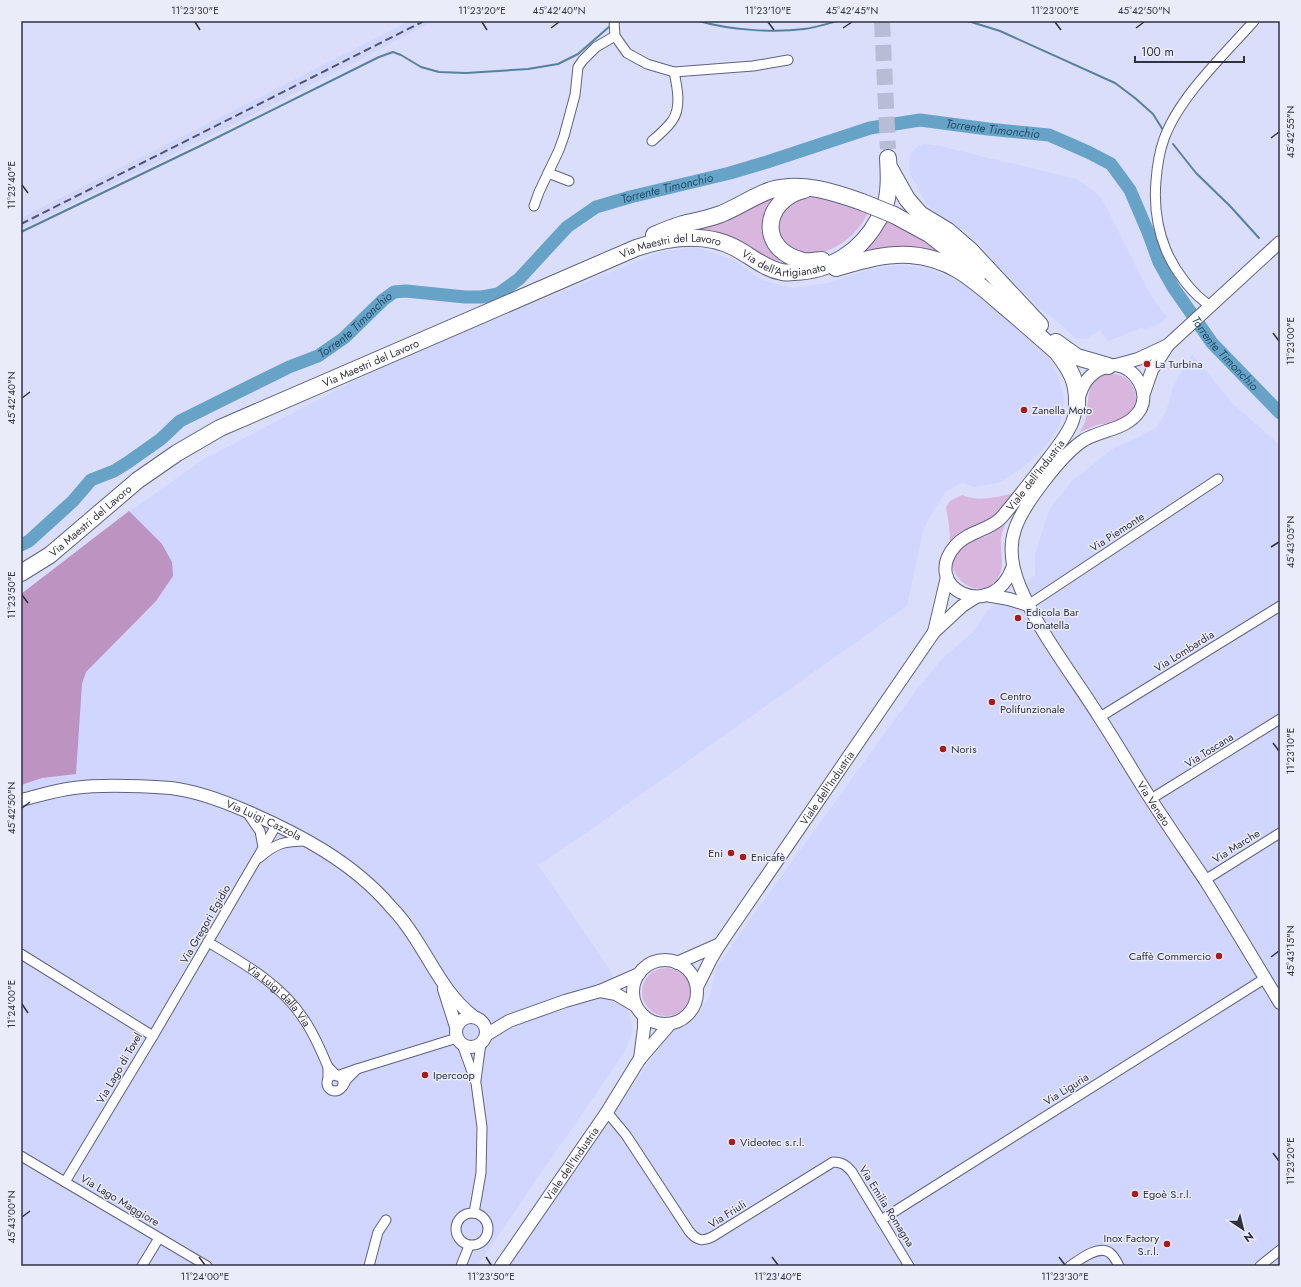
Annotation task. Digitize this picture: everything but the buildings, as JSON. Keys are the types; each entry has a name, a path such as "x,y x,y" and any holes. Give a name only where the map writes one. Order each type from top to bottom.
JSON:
{"highway":[{"name":"Via dell'Artigianato","path":"751,258 780,265 804,266 822,260 851,243 865,230 877,208 884,185 888,157"},
{"name":"Via dell'Artigianato","path":"751,258 764,265 783,272 812,270 828,265 856,248 870,234 884,209 889,183 888,157"},
{"path":"888,157 907,199 920,214 948,231 970,250 1044,330 1060,350 1073,377 1077,392 1077,405"},
{"path":"567,279 595,262 653,235 722,214 772,190 788,187 811,189 836,194 862,202 894,215 929,234 982,276 1060,350"},
{"path":"811,189 797,192 788,197 777,207 772,218 770,231 775,245 784,253 805,261 822,260"},
{"name":"Via Maestri del Lavoro","path":"21,573 50,554 138,480 220,428 636,248 673,238 691,237 708,239 738,249 751,258"},
{"path":"783,272 797,275 818,273 858,261 886,256 910,255 933,259 949,265 969,276 1060,350 1077,357 1112,366"}],"main road":[{"name":"Viale dell'Industria","path":"501,1266 607,1112 639,1060 670,1024 678,1022 691,1011 696,1000 697,987 720,944 934,632 962,606 997,589 1009,576 1013,566 1011,548 1015,530 1026,506 1038,490 1059,464 1082,442 1096,435 1123,426 1131,420 1143,403 1144,393 1152,370 1168,345 1277,244"},
{"name":"Viale dell'Industria","path":"934,632 947,577 947,558 953,548 965,537 995,523 1004,515 1070,428 1081,390 1090,376 1100,369 1138,359 1168,345"},
{"path":"1112,366 1125,369 1136,377 1144,393"},
{"name":"Via Veneto","path":"1013,566 1028,605 1050,643 1100,717 1151,799 1205,880 1264,979 1279,999"},
{"path":"947,577 958,592 965,595 1009,599 1028,605"},
{"name":"Via Luigi Cazzola","path":"21,800 74,788 119,786 172,788 196,793 231,804 277,824 309,841 350,869 370,885 390,905 412,933 443,984 464,1009 478,1019"},
{"path":"677,962 720,944"},
{"path":"636,1006 633,989 635,981 639,974 652,963 660,961 677,962 686,968 693,977 697,987"},
{"path":"509,1021 466,1018 458,1023 459,1036 470,1047 474,1046 509,1021 600,991 639,974"},
{"name":"Via Luigi Cazzola","path":"443,984 459,1036"},
{"path":"600,991 616,994 636,1006 644,1016 656,1023 670,1024"},
{"name":"Viale dell'Industria","path":"639,1060 644,1028 644,1016"},
{"path":"478,1019 486,1030 483,1039"}],"street":[{"path":"1209,308 1182,277 1173,264 1164,246 1159,229 1156,208 1157,170 1165,137 1180,108 1198,84 1254,21"},
{"path":"534,206 558,150 571,112 575,95 578,67 583,60 615,29 627,53 647,64 674,72 753,66 788,60"},
{"path":"652,141 673,120 678,103 674,72"},
{"path":"548,173 569,181"},
{"name":"Via Piemonte","path":"1028,605 1218,479"},
{"name":"Via Lombardia","path":"1100,717 1280,606"},
{"name":"Via Toscana","path":"1151,799 1280,719"},
{"path":"246,811 260,831 263,847"},
{"name":"Via Gregori Egidio","path":"153,1036 277,824"},
{"name":"Via Marche","path":"1205,880 1280,833"},
{"path":"254,863 266,852 282,842 309,841"},
{"name":"Via Luigi dalla Via","path":"208,942 248,966 289,1000 303,1018 313,1035 328,1067"},
{"name":"Via Lago di Tovel","path":"21,954 153,1036 65,1182"},
{"name":"Via Liguria","path":"881,1220 1264,979"},
{"path":"328,1079 332,1076 338,1076 459,1036 476,1083 482,1127 481,1173 474,1213"},
{"path":"476,1083 478,1062 483,1039"},
{"path":"328,1067 342,1078 343,1086"},
{"path":"328,1067 328,1087 332,1091 337,1091 343,1086 347,1079 357,1069"},
{"name":"Via Friuli","path":"607,1112 626,1135 689,1231 698,1239 703,1240 712,1237 833,1162 841,1162"},
{"name":"Via Lago Maggiore","path":"21,1156 207,1266"},
{"name":"Via Emilia Romagna","path":"841,1162 852,1172 909,1266"},
{"path":"469,1213 474,1213 483,1217 487,1221 489,1232 484,1241 474,1246 469,1246 460,1241 456,1227 460,1218 469,1213"},
{"path":"369,1266 378,1232 386,1220"},
{"path":"142,1266 159,1238"},
{"path":"461,1266 469,1246"},
{"path":"1070,1266 1092,1252 1104,1250 1110,1253 1119,1266"},
{"path":"1260,1266 1280,1250"}],"shaded area":[{"path":"410,21 434,21 244,119 21,229 21,218"},
{"path":"925,144 940,146 1076,179 1095,192 1102,199 1151,296 1167,317 1159,324 1144,330 1143,327 1108,341 1100,330 1086,339 1075,338 1037,306 996,264 980,245 980,241 968,238 970,232 959,229 940,217 926,204 910,173 909,162 911,153 918,146"},
{"path":"786,192 772,207 788,262 774,260 683,231"},
{"path":"807,195 824,197 868,213 854,233 842,243 818,254 800,255 790,250 778,240 776,216 783,206"},
{"path":"886,220 922,239 955,263 859,254"},
{"path":"695,247 732,259 762,280 793,288 827,283 871,269 900,265 929,269 963,283 984,297 1017,329 1033,340 1053,363 1064,396 1063,411 1059,426 1042,450 1021,469 998,483 976,487 962,483 946,491 929,518 923,531 907,606 599,824 538,865 609,968 629,1013 633,1031 624,1053 477,1266 21,1266 21,594 137,506 204,459 399,358 660,252"},
{"path":"1192,354 1234,405 1280,445 1280,1266 507,1266 666,1038 677,1025 698,1014 710,996 716,969 914,693 941,660 973,632 987,611 1035,575 1035,554 1050,508 1073,480 1114,448 1157,427 1166,412 1173,387"},
{"path":"1111,373 1124,377 1133,387 1136,400 1133,411 1125,419 1099,424 1080,432 1086,420 1092,384 1102,375"},
{"path":"1019,492 990,522 963,531 950,541 946,507 950,501 962,495 983,499"},
{"path":"129,511 162,544 172,562 173,576 156,601 86,672 82,684 76,774 42,778 21,785 21,594"},
{"path":"1005,525 1001,538 1002,565 997,579 989,586 980,589 971,587 962,582 956,575 953,566 953,557 958,548 968,542 989,535"},
{"path":"661,968 671,968 683,975 690,987 690,997 683,1009 671,1016 661,1016 653,1012 646,1005 642,997 642,987 646,979 653,972"}],"waterway":[{"path":"699,21 737,29 766,31 816,27 837,21"},
{"path":"968,21 1000,31 1115,83 1153,114 1163,130"},
{"path":"21,232 200,146 379,57 393,52 421,67 439,72 466,73 528,69 558,64 578,54 610,26"},
{"name":"Torrente Timonchio","path":"21,545 29,541 73,501 91,480 114,471 127,463 161,439 180,421 289,367 318,356 344,338 383,300 394,292 406,291 465,297 482,297 498,294 519,279 567,227 596,207 630,197 730,173 870,128 920,120 1049,135 1111,164 1130,190 1159,262 1173,287 1212,343 1280,413"},
{"path":"1173,144 1196,173 1230,206 1259,238"}],"tunnel":[{"path":"882,21 888,149"}],"railway":[{"path":"21,224 424,21"}],"place":[{"name":"La Turbina","path":"1147,364"},
{"name":"Zanella Moto","path":"1024,410"},
{"name":"Edicola Bar Donatella","path":"1018,618"},
{"name":"Centro Polifunzionale","path":"992,702"},
{"name":"Noris","path":"943,749"},
{"name":"Eni","path":"731,853"},
{"name":"Enicafè","path":"743,857"},
{"name":"Caffè Commercio","path":"1219,956"},
{"name":"Ipercoop","path":"425,1075"},
{"name":"Videotec s.r.l.","path":"732,1142"},
{"name":"Egoè S.r.l.","path":"1135,1194"},
{"name":"Inox Factory S.r.l.","path":"1167,1244"}]}
